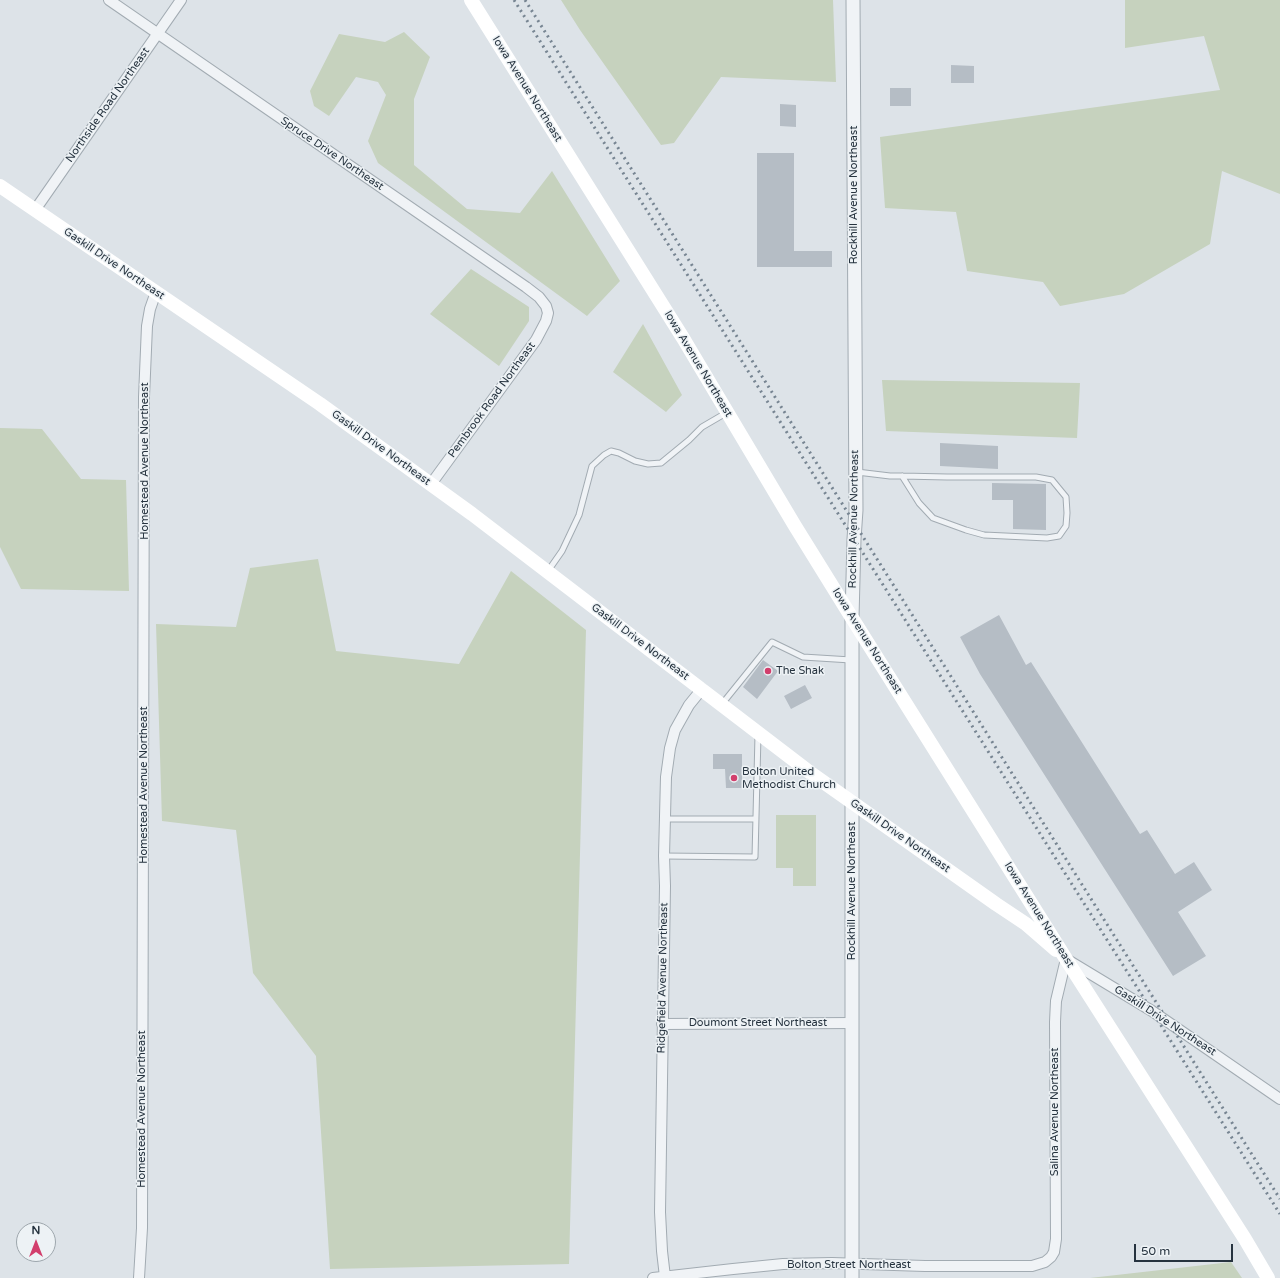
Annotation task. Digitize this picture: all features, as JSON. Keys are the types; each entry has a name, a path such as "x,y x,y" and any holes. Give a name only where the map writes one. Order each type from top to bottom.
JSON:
{"main road":[{"name":"Iowa Avenue Northeast","path":"471,0 592,191 852,618 1066,959 1241,1232 1268,1278"},
{"name":"Gaskill Drive Northeast","path":"0,186 320,404 431,484 852,802 989,900 1026,924 1066,959"}],"street":[{"name":"Spruce Drive Northeast","path":"109,0 539,296 546,306 548,313"},
{"name":"Northside Road Northeast","path":"35,210 181,0"},
{"name":"Rockhill Avenue Northeast","path":"852,1278 852,618 856,510 853,0"},
{"name":"Homestead Avenue Northeast","path":"139,1278 142,1220 144,397 147,326 150,309 156,292"},
{"name":"Pembrook Road Northeast","path":"431,484 536,340 546,321 548,313"},
{"name":"Ridgefield Avenue Northeast","path":"665,1277 660,1212 666,777 670,748 679,721 689,705 702,689"},
{"name":"Gaskill Drive Northeast","path":"1066,959 1152,1011 1280,1099"},
{"name":"Salina Avenue Northeast","path":"1045,1262 1054,1252 1056,1239 1055,1022 1056,1001 1066,959"},
{"name":"Doumont Street Northeast","path":"662,1024 852,1023"},
{"name":"Bolton Street Northeast","path":"653,1278 783,1264 852,1263 925,1266 1032,1266 1045,1262"}],"lane":[{"path":"548,572 562,551 580,515 592,466 604,455 611,451 619,453 635,461 648,464 662,462 689,440 702,427 727,412"},
{"path":"856,472 902,476 1036,477 1052,480 1066,497 1066,526 1059,536 1047,538 984,535 966,530 933,518 919,503 902,476"},
{"path":"722,704 772,642 803,658 853,660"},
{"path":"664,856 755,857 758,732"},
{"path":"665,819 756,819"}],"green space":[{"path":"561,0 833,0 836,82 721,77 674,143 661,145 580,30"},
{"path":"1125,0 1280,0 1280,194 1222,171 1210,244 1124,294 1060,306 1043,282 967,271 956,212 885,208 880,137 1220,90 1204,36 1125,48"},
{"path":"404,32 430,57 414,99 414,165 467,209 520,213 552,171 620,281 587,316 378,163 368,141 386,95 378,82 356,77 329,116 314,106 310,91 339,34 385,42"},
{"path":"471,269 529,307 529,321 499,366 430,314"},
{"path":"643,324 682,395 666,412 613,372"},
{"path":"882,380 1080,383 1077,438 886,431"},
{"path":"0,428 42,429 81,479 126,480 129,591 21,589 0,547"},
{"path":"318,559 336,651 459,664 511,571 586,630 569,1264 330,1269 316,1056 253,973 236,830 162,821 156,624 236,627 250,568"},
{"path":"776,815 816,815 816,886 793,886 793,868 776,868"},
{"path":"1231,1262 1242,1278 1090,1278"}],"building":[{"path":"951,65 974,66 974,83 951,83"},
{"path":"890,88 911,88 911,106 890,106"},
{"path":"780,104 796,105 796,127 780,126"},
{"path":"757,153 794,153 794,251 832,251 832,267 757,267"},
{"path":"940,443 998,446 998,469 940,466"},
{"path":"992,483 1046,484 1046,530 1013,529 1013,500 992,500"},
{"path":"999,615 1026,665 1031,662 1140,834 1147,830 1175,874 1194,862 1212,890 1178,912 1206,956 1173,976 980,674 960,637"},
{"path":"763,660 778,671 757,699 743,687"},
{"path":"805,685 812,698 791,709 784,696"},
{"name":"Bolton United Methodist Church","path":"713,754 742,754 742,788 726,788 725,769 713,769"}],"railway":[{"path":"514,0 1280,1214"},
{"path":"525,0 1280,1199"}],"place":[{"name":"The Shak","path":"768,671"},
{"name":"Bolton United Methodist Church","path":"734,778"}]}
